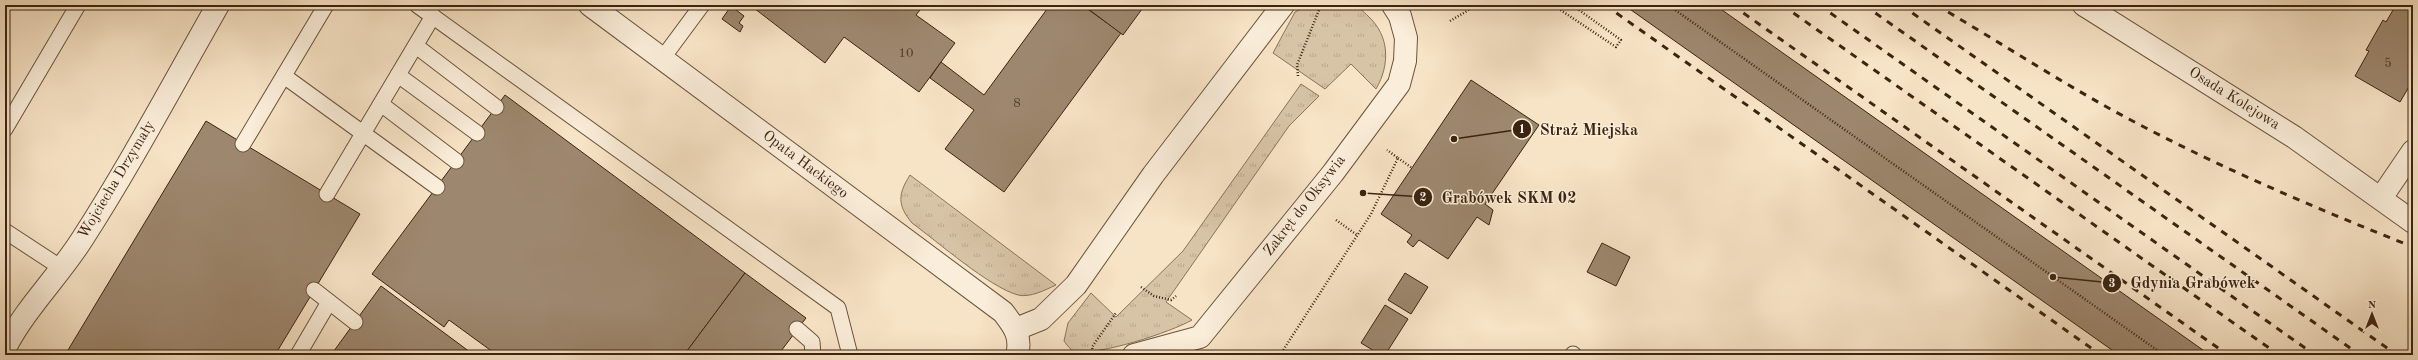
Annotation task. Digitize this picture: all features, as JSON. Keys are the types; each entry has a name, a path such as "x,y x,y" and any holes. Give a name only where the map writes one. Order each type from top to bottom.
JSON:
{"street":[{"name":"Wojciecha Drzymały","path":"5,348 17,326 63,269 105,204 218,5"},
{"name":"Opata Hackiego","path":"590,5 1004,312 1016,329"},
{"path":"1018,355 1020,346 1016,329 1041,319 1076,285 1153,175 1283,5"},
{"name":"Zakręt do Oksywia","path":"1134,355 1200,337 1333,172 1399,84 1405,60 1406,38 1400,16 1393,5"},
{"name":"Osada Kolejowa","path":"2084,5 2294,137 2413,222"},
{"path":"2381,198 2413,151"}],"lane":[{"path":"5,129 78,5"},
{"path":"243,144 326,5"},
{"path":"417,5 838,308 850,355"},
{"path":"662,59 702,5"},
{"path":"327,194 433,16"},
{"path":"416,46 496,106"},
{"path":"398,75 477,133"},
{"path":"284,76 436,187"},
{"path":"381,104 456,161"},
{"path":"5,231 63,269"},
{"path":"314,290 355,322"},
{"path":"298,355 329,302"},
{"path":"797,329 812,342 814,355"}],"path":[{"path":"1298,76 1297,65 1321,5"},
{"path":"1450,21 1477,5"},
{"path":"1553,5 1616,47 1621,40 1572,5"},
{"path":"1668,5 2164,355"},
{"path":"1387,150 1412,168"},
{"path":"1280,355 1371,214 1398,158"},
{"path":"1336,220 1357,235"},
{"path":"1141,288 1161,298 1171,300 1176,296"},
{"path":"1093,355 1092,347 1116,313"}],"green space":[{"path":"1309,5 1353,5 1361,9 1375,24 1380,32 1386,51 1384,70 1376,89 1351,64 1325,89 1273,53 1295,12"},
{"path":"1301,84 1319,96 1289,126 1166,302 1192,320 1168,331 1117,347 1086,352 1075,351 1070,348 1064,341 1068,323 1091,293 1116,317 1183,251"},
{"path":"910,175 1056,285 1032,294 1023,296 1018,295 993,283 964,263 912,223 907,217 902,205 901,194"}],"building":[{"path":"750,5 924,5 916,15 955,43 919,92 844,37 825,63"},
{"path":"1050,5 1082,5 1121,33 1004,192 945,149 974,110 930,78 941,62 984,95"},
{"path":"1083,5 1145,5 1123,35"},
{"path":"1624,5 1715,5 2210,355 2119,355"},
{"path":"2396,5 2413,5 2413,80 2400,102 2355,76 2369,51 2366,50 2383,20 2386,22"},
{"path":"731,6 744,16 739,23 743,26 740,32 722,19"},
{"path":"1471,80 1539,125 1485,204 1493,210 1489,225 1477,217 1448,259 1419,240 1413,247 1407,242 1412,235 1381,214"},
{"path":"505,95 745,273 684,355 497,355 449,320 444,327 372,274"},
{"path":"206,121 360,214 275,355 65,355"},
{"path":"1602,243 1630,257 1616,286 1587,272"},
{"path":"745,273 806,318 778,355 684,355"},
{"path":"1405,273 1428,287 1411,314 1388,300"},
{"path":"381,286 474,355 331,355"},
{"path":"1385,305 1408,319 1385,355 1381,355 1361,343"}],"railway":[{"path":"1605,5 2101,355"},
{"path":"1732,5 2228,355"},
{"path":"1782,5 2279,355"},
{"path":"1819,5 2315,355"},
{"path":"1864,5 2360,355"},
{"path":"1901,5 2397,355"},
{"path":"1936,5 2084,94 2142,126 2218,164 2334,215 2413,247"}],"place":[{"name":"Straż Miejska","path":"1454,139"},
{"name":"Grabówek SKM 02","path":"1363,193"},
{"name":"Gdynia Grabówek","path":"2053,277"}]}
